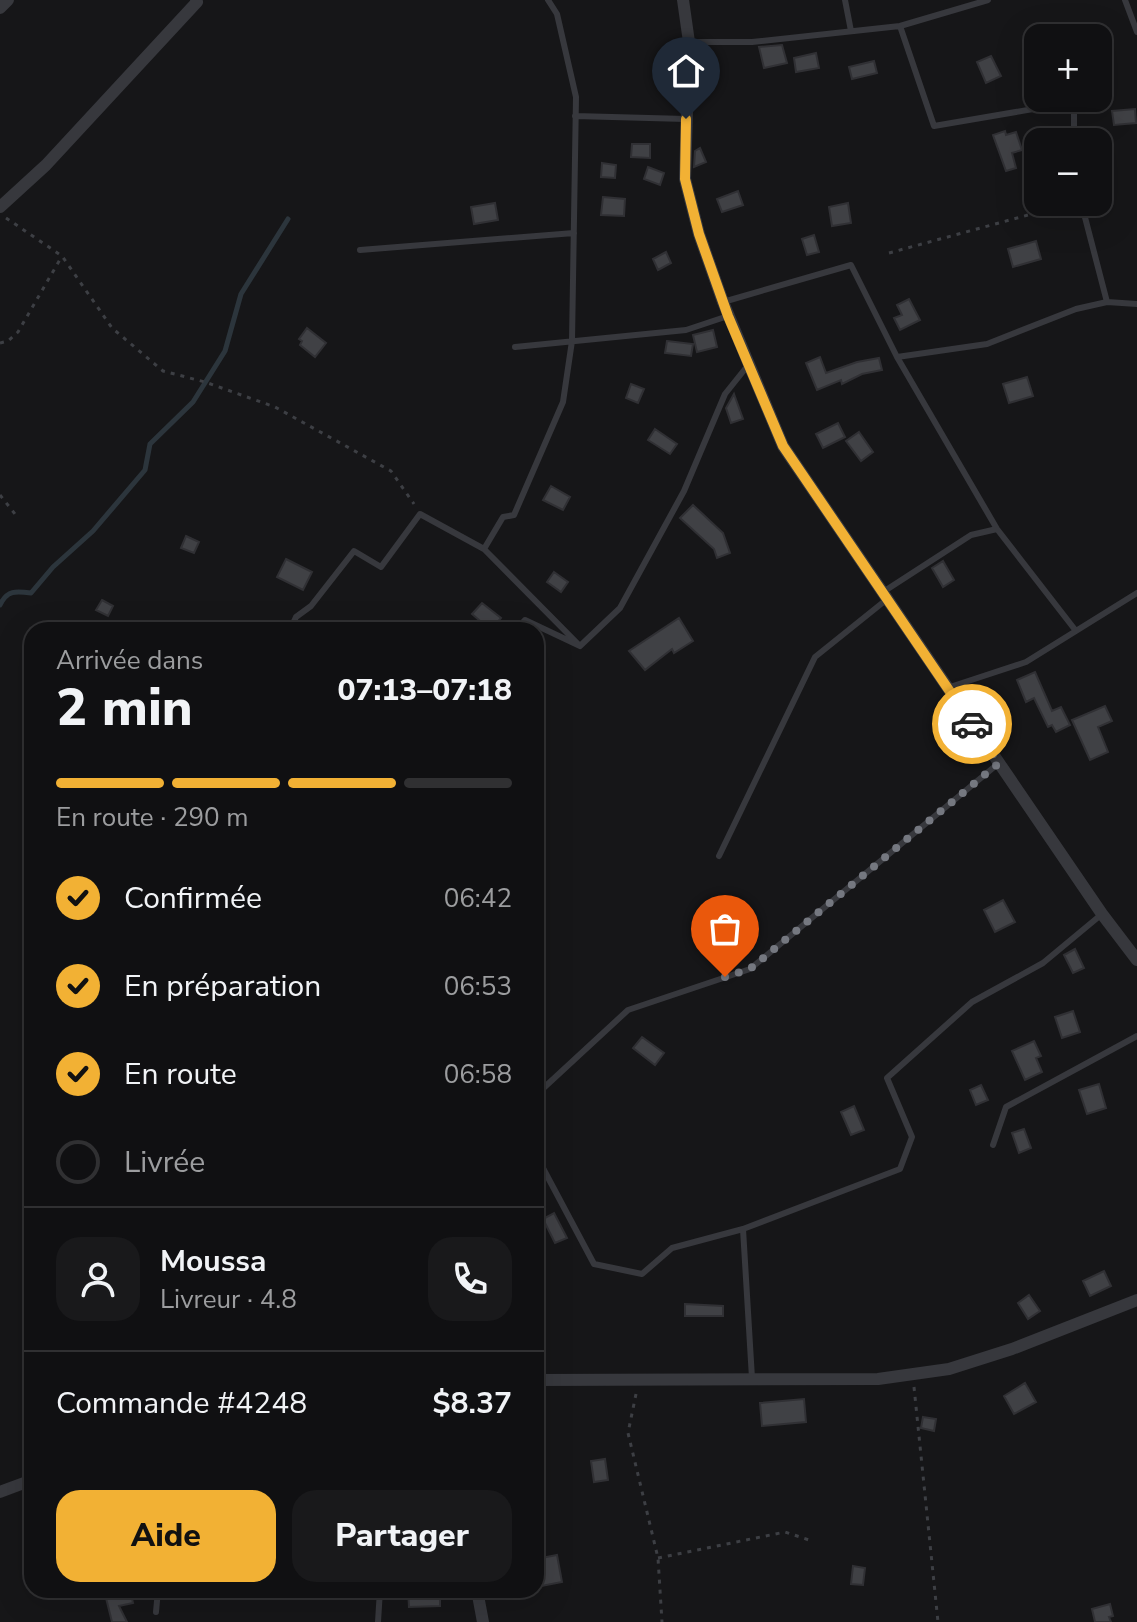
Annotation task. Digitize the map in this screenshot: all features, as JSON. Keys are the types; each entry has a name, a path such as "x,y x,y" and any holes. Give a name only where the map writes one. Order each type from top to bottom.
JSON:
{"street":[{"path":"0,8 8,0"},
{"path":"0,207 46,165 196,0"},
{"path":"683,0 689,42 685,179 699,234 728,316 783,446 1102,914 1137,960"},
{"path":"544,1380 878,1379 949,1369 1012,1349 1137,1300"},
{"path":"0,1492 24,1483"},
{"path":"478,1598 483,1622"}],"lane":[{"path":"484,549 503,517 514,515 563,402 572,341 576,97 557,14 548,0"},
{"path":"845,0 851,31"},
{"path":"689,42 752,42 900,26 988,0"},
{"path":"1125,0 1137,32"},
{"path":"900,26 934,126 1074,102 1074,128"},
{"path":"575,116 686,119"},
{"path":"1082,216 1107,302"},
{"path":"360,250 574,233"},
{"path":"723,302 851,265 897,357 997,529 1076,631"},
{"path":"897,357 987,344 1076,309 1107,302 1137,304"},
{"path":"515,347 686,330 728,316"},
{"path":"580,646 620,608 684,491 725,394 749,364"},
{"path":"294,622 311,606 354,551 381,567 420,514 484,549 580,646"},
{"path":"719,856 815,657 886,595 971,535 997,529"},
{"path":"947,688 1026,662 1137,593"},
{"path":"544,629 580,646"},
{"path":"544,1088 628,1010 750,969 999,763"},
{"path":"544,1170 594,1264 642,1274 672,1248 743,1229 900,1169 912,1137 887,1078 972,1002 1043,963 1102,914"},
{"path":"993,1145 1006,1107 1137,1036"},
{"path":"743,1229 752,1380"},
{"path":"156,1612 157,1598"},
{"path":"378,1622 380,1598"}],"path":[{"path":"0,214 62,256 112,328 163,371 275,407 391,471 420,514"},
{"path":"889,253 1026,216"},
{"path":"0,343 8,341 18,332 62,256"},
{"path":"0,495 15,514"},
{"path":"913,1374 938,1622"},
{"path":"638,1381 628,1433 658,1558 662,1622"},
{"path":"658,1558 785,1532 809,1540"}],"building":[{"path":"782,45 787,63 764,68 759,47"},
{"path":"816,53 819,68 796,72 794,58"},
{"path":"991,56 1001,76 986,83 977,62"},
{"path":"874,61 877,73 852,79 849,67"},
{"path":"1135,109 1136,123 1114,125 1112,111"},
{"path":"1005,131 1006,135 1016,132 1022,150 1012,153 1016,168 1006,171 993,135"},
{"path":"632,144 650,144 650,158 631,157"},
{"path":"700,148 706,162 694,167 695,151"},
{"path":"602,163 616,165 615,178 601,177"},
{"path":"648,167 664,173 660,185 644,179"},
{"path":"738,191 743,205 722,212 717,199"},
{"path":"603,197 625,199 624,216 601,215"},
{"path":"495,203 498,220 474,224 471,207"},
{"path":"848,203 851,223 832,226 829,207"},
{"path":"814,235 819,252 807,255 802,239"},
{"path":"1036,241 1041,259 1013,267 1008,249"},
{"path":"666,252 671,263 658,270 653,259"},
{"path":"909,299 920,320 900,330 894,318 902,315 897,305"},
{"path":"307,328 326,343 315,357 300,345 302,341 299,339"},
{"path":"713,330 717,347 697,352 693,335"},
{"path":"667,341 693,344 691,356 665,353"},
{"path":"820,357 826,373 879,358 882,370 862,374 842,384 841,380 817,390 806,363"},
{"path":"1027,377 1033,396 1009,403 1003,384"},
{"path":"631,384 644,389 638,403 626,398"},
{"path":"734,394 743,419 731,423 726,408"},
{"path":"838,423 845,437 823,448 816,434"},
{"path":"655,429 677,444 670,454 648,440"},
{"path":"859,432 873,452 861,461 846,441"},
{"path":"551,486 570,497 563,510 543,500"},
{"path":"693,505 723,533 730,553 717,558 714,549 680,518"},
{"path":"186,536 199,542 194,553 181,548"},
{"path":"286,559 312,572 303,590 277,577"},
{"path":"943,561 954,580 943,587 932,568"},
{"path":"554,572 568,582 561,592 547,582"},
{"path":"102,600 113,606 108,616 96,610"},
{"path":"482,603 501,618 498,622 477,622 479,620 472,614"},
{"path":"679,618 693,641 674,653 672,649 645,670 629,651"},
{"path":"1035,672 1052,711 1061,707 1070,725 1056,732 1052,725 1048,727 1034,698 1026,702 1017,680"},
{"path":"1105,706 1112,721 1098,727 1108,752 1090,760 1072,720"},
{"path":"1003,900 1015,922 995,932 984,910"},
{"path":"1075,949 1084,968 1073,973 1064,955"},
{"path":"1073,1011 1080,1032 1062,1038 1055,1017"},
{"path":"642,1037 664,1053 655,1065 633,1048"},
{"path":"1034,1041 1041,1056 1036,1058 1042,1072 1025,1080 1012,1051"},
{"path":"1099,1084 1106,1108 1087,1114 1079,1090"},
{"path":"981,1085 988,1100 976,1105 970,1090"},
{"path":"854,1106 864,1130 851,1135 841,1112"},
{"path":"1024,1129 1031,1148 1019,1153 1012,1133"},
{"path":"554,1213 567,1238 555,1243 544,1218"},
{"path":"1104,1271 1111,1286 1090,1296 1083,1281"},
{"path":"1029,1295 1040,1311 1028,1319 1018,1303"},
{"path":"685,1304 723,1306 723,1316 685,1316"},
{"path":"1025,1383 1036,1402 1014,1414 1004,1396"},
{"path":"804,1399 806,1422 762,1426 760,1403"},
{"path":"923,1417 936,1419 934,1431 921,1428"},
{"path":"605,1459 608,1480 594,1482 591,1461"},
{"path":"557,1555 562,1582 544,1585 544,1557"},
{"path":"853,1566 865,1568 863,1585 851,1584"},
{"path":"106,1598 132,1598 133,1603 119,1606 127,1622 112,1622"},
{"path":"408,1598 440,1598 440,1606 409,1607"},
{"path":"1110,1604 1111,1622 1095,1622 1092,1609"}],"waterway":[{"path":"0,605 12,593 31,593 53,567 93,531 145,470 150,444 193,402 225,351 241,294 288,219"}],"way so far":[{"path":"725,977 750,969 999,763 972,724"}],"route":[{"path":"686,119 685,179 699,234 728,316 783,446 972,724"}]}
